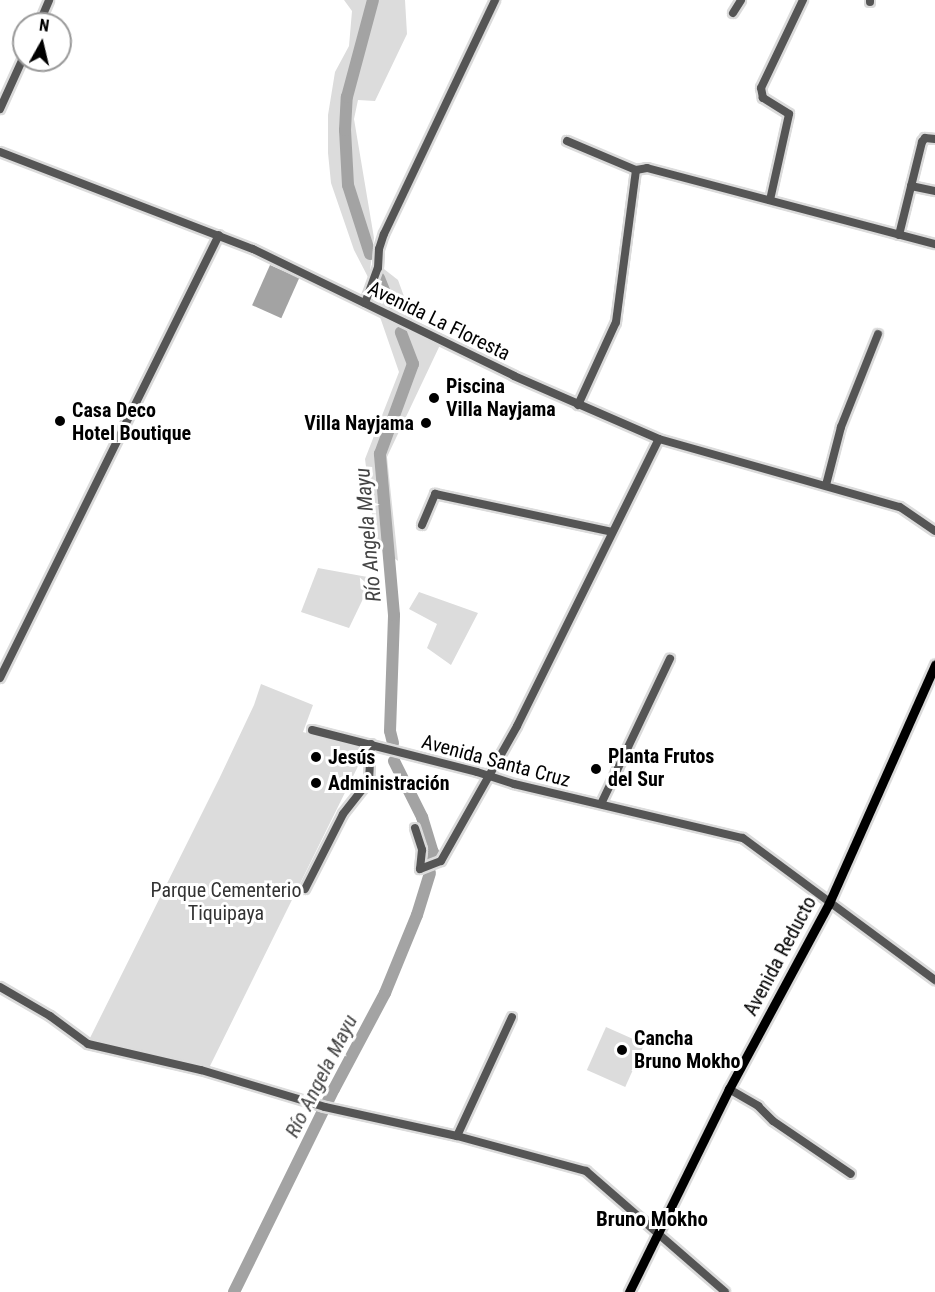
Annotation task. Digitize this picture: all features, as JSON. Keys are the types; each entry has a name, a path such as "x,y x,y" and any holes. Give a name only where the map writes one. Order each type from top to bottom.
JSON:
{"main road":[{"name":"Avenida Reducto","path":"629,1292 729,1089 829,903 935,665"}],"street":[{"path":"365,303 378,268 379,249 384,234 495,0"},
{"path":"733,13 741,0"},
{"path":"770,200 789,114 763,98 761,88 803,0"},
{"path":"0,108 17,72"},
{"path":"899,235 922,142 925,138 935,139"},
{"path":"567,141 636,170 647,168 935,244"},
{"name":"Avenida La Floresta","path":"0,152 219,235 578,405 659,439 900,507 935,531"},
{"path":"578,405 616,322 636,170"},
{"path":"911,186 935,191"},
{"path":"0,678 219,235"},
{"path":"826,485 841,427 878,334"},
{"path":"415,828 422,850 420,868 441,861 489,777 561,641 659,439"},
{"path":"422,525 435,494 612,532"},
{"path":"601,804 670,659"},
{"name":"Avenida Santa Cruz","path":"312,730 489,777 743,838 935,980"},
{"path":"305,889 343,814 369,781 371,744"},
{"path":"0,987 50,1016 88,1044 201,1070 325,1107 457,1136 586,1171 726,1292"},
{"path":"457,1136 512,1017"},
{"path":"729,1089 758,1106 773,1121 851,1174"}],"green space":[{"path":"344,0 405,0 407,34 375,101 358,100 354,119 374,238 369,279 354,250 331,183 328,153 328,115 335,72 349,46 352,11"},
{"path":"384,269 398,280 413,321 381,307 375,291"},
{"path":"380,317 440,345 387,457 398,561 376,544 365,459 399,372"},
{"path":"318,568 373,578 349,628 301,612"},
{"path":"419,592 478,613 451,665 427,648 437,624 409,609"},
{"name":"Parque Cementerio Tiquipaya","path":"261,684 313,705 303,732 366,750 209,1068 89,1040 220,777 254,705"},
{"path":"606,1027 644,1044 625,1087 587,1070"}],"shaded area":[{"path":"270,265 299,278 281,318 252,305"}],"waterway":[{"name":"Río Angela Mayu","path":"370,254 348,185 345,130 347,97 373,0"},
{"name":"Río Angela Mayu","path":"379,278 386,295 393,303"},
{"name":"Río Angela Mayu","path":"393,743 390,731 394,615 380,454 413,364 401,332"},
{"name":"Río Angela Mayu","path":"394,761 422,817 433,852 432,858"},
{"name":"Río Angela Mayu","path":"234,1292 334,1089 385,993 417,915 430,873"}],"place":[{"name":"Piscina Villa Nayjama","path":"434,398"},
{"name":"Casa Deco Hotel Boutique","path":"60,421"},
{"name":"Villa Nayjama","path":"426,423"},
{"name":"Jesús","path":"316,757"},
{"name":"Planta Frutos del Sur","path":"596,769"},
{"name":"Administración","path":"316,783"},
{"name":"Cancha Bruno Mokho","path":"622,1050"}],"district":[{"name":"Bruno Mokho","path":"652,1219"}]}
